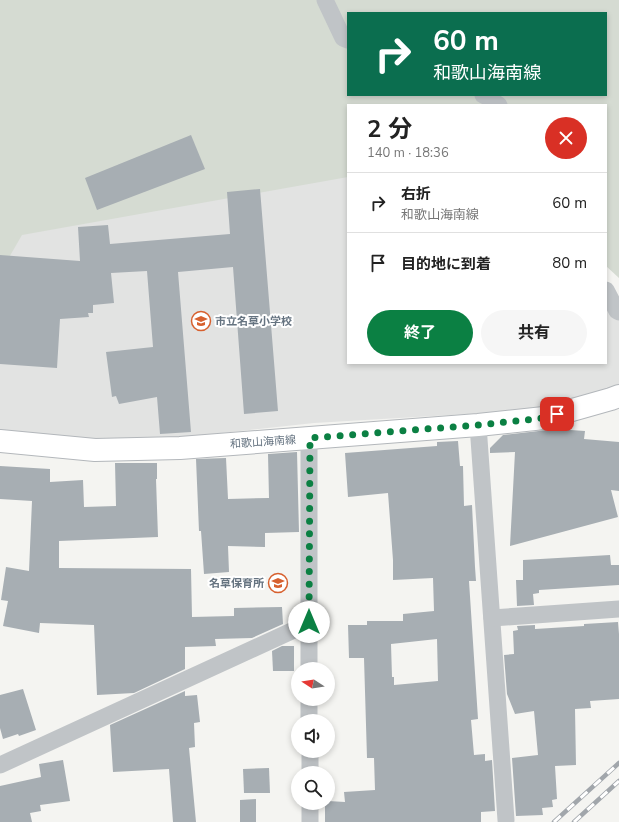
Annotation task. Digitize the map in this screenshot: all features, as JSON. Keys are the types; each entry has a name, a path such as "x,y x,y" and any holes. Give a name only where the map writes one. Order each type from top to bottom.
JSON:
{"main road":[{"name":"和歌山海南線","path":"0,441 95,450 180,448 478,425 544,418 619,396"}],"street":[{"path":"325,0 343,38 347,40"},
{"path":"485,96 498,104"},
{"path":"607,292 617,311 619,312"},
{"path":"478,425 506,820"},
{"path":"309,662 310,438"},
{"path":"492,618 619,609"},
{"path":"0,765 309,622"},
{"path":"310,810 310,822"}],"shaded area":[{"path":"0,0 619,0 619,278 607,267 607,104 347,104 347,177 22,235 0,273"},
{"path":"347,151 347,364 607,364 607,305 619,319 619,385 534,410 314,423 141,442 74,442 0,433 0,245 87,204"}],"building":[{"path":"191,135 205,169 97,210 85,178"},
{"name":"市立名草小学校","path":"260,189 278,411 244,414 233,267 178,272 191,432 160,434 157,397 119,404 116,396 112,397 106,352 153,347 147,271 111,273 114,303 93,305 93,313 88,313 89,317 60,319 57,368 0,364 0,255 80,261 78,227 108,225 110,244 230,234 227,192"},
{"path":"556,429 585,431 584,439 619,442 619,491 611,490 618,517 510,546 515,452 490,453 490,448 503,435"},
{"path":"458,441 460,466 463,466 464,506 472,505 476,581 469,581 478,719 471,720 474,755 485,754 485,761 492,760 495,811 481,812 481,822 325,822 325,810 335,810 335,801 345,802 344,792 375,790 374,758 367,758 364,658 349,658 348,625 367,625 367,621 403,621 403,614 434,611 433,578 393,580 388,493 348,497 345,453 437,446 437,442","holes":["437,639 438,681 394,685 394,677 392,677 391,644"]},
{"path":"297,452 299,532 265,533 265,547 228,546 229,572 204,574 201,531 199,531 196,459 226,458 228,499 269,498 268,454"},
{"path":"115,463 157,463 156,479 158,537 59,541 59,568 191,569 192,617 234,616 234,608 282,607 283,624 252,638 215,639 216,646 185,647 185,669 134,693 97,695 94,625 40,623 39,633 3,626 8,601 1,600 6,567 29,571 32,501 0,499 0,466 50,469 50,482 83,480 84,507 116,506"},
{"path":"610,555 611,565 619,565 619,585 539,590 539,593 533,594 534,605 517,606 516,580 523,580 523,560"},
{"path":"618,622 619,699 590,701 591,708 575,709 576,765 555,766 557,799 552,800 553,807 542,808 543,815 516,816 512,758 538,755 534,711 515,714 507,694 504,655 514,654 513,631 518,630 517,626 535,625 535,629"},
{"path":"282,646 294,646 294,662 291,662 291,671 273,671 272,651"},
{"path":"23,689 36,730 19,736 18,734 3,739 0,728 0,695"},
{"path":"185,691 185,696 197,695 200,722 194,723 195,747 189,748 196,822 173,822 169,769 113,772 110,725"},
{"path":"63,760 70,801 40,805 41,811 30,813 32,822 0,822 0,786 41,777 39,764"},
{"path":"269,768 270,793 244,793 243,769"},
{"path":"256,799 256,822 240,822 240,800"}],"railway":[{"path":"554,822 619,763"},
{"path":"574,822 619,781"}],"place":[{"name":"市立名草小学校","path":"201,321"},
{"name":"名草保育所","path":"278,583"}],"route":[{"path":"309,622 310,438 478,425 544,418 557,414"}]}
